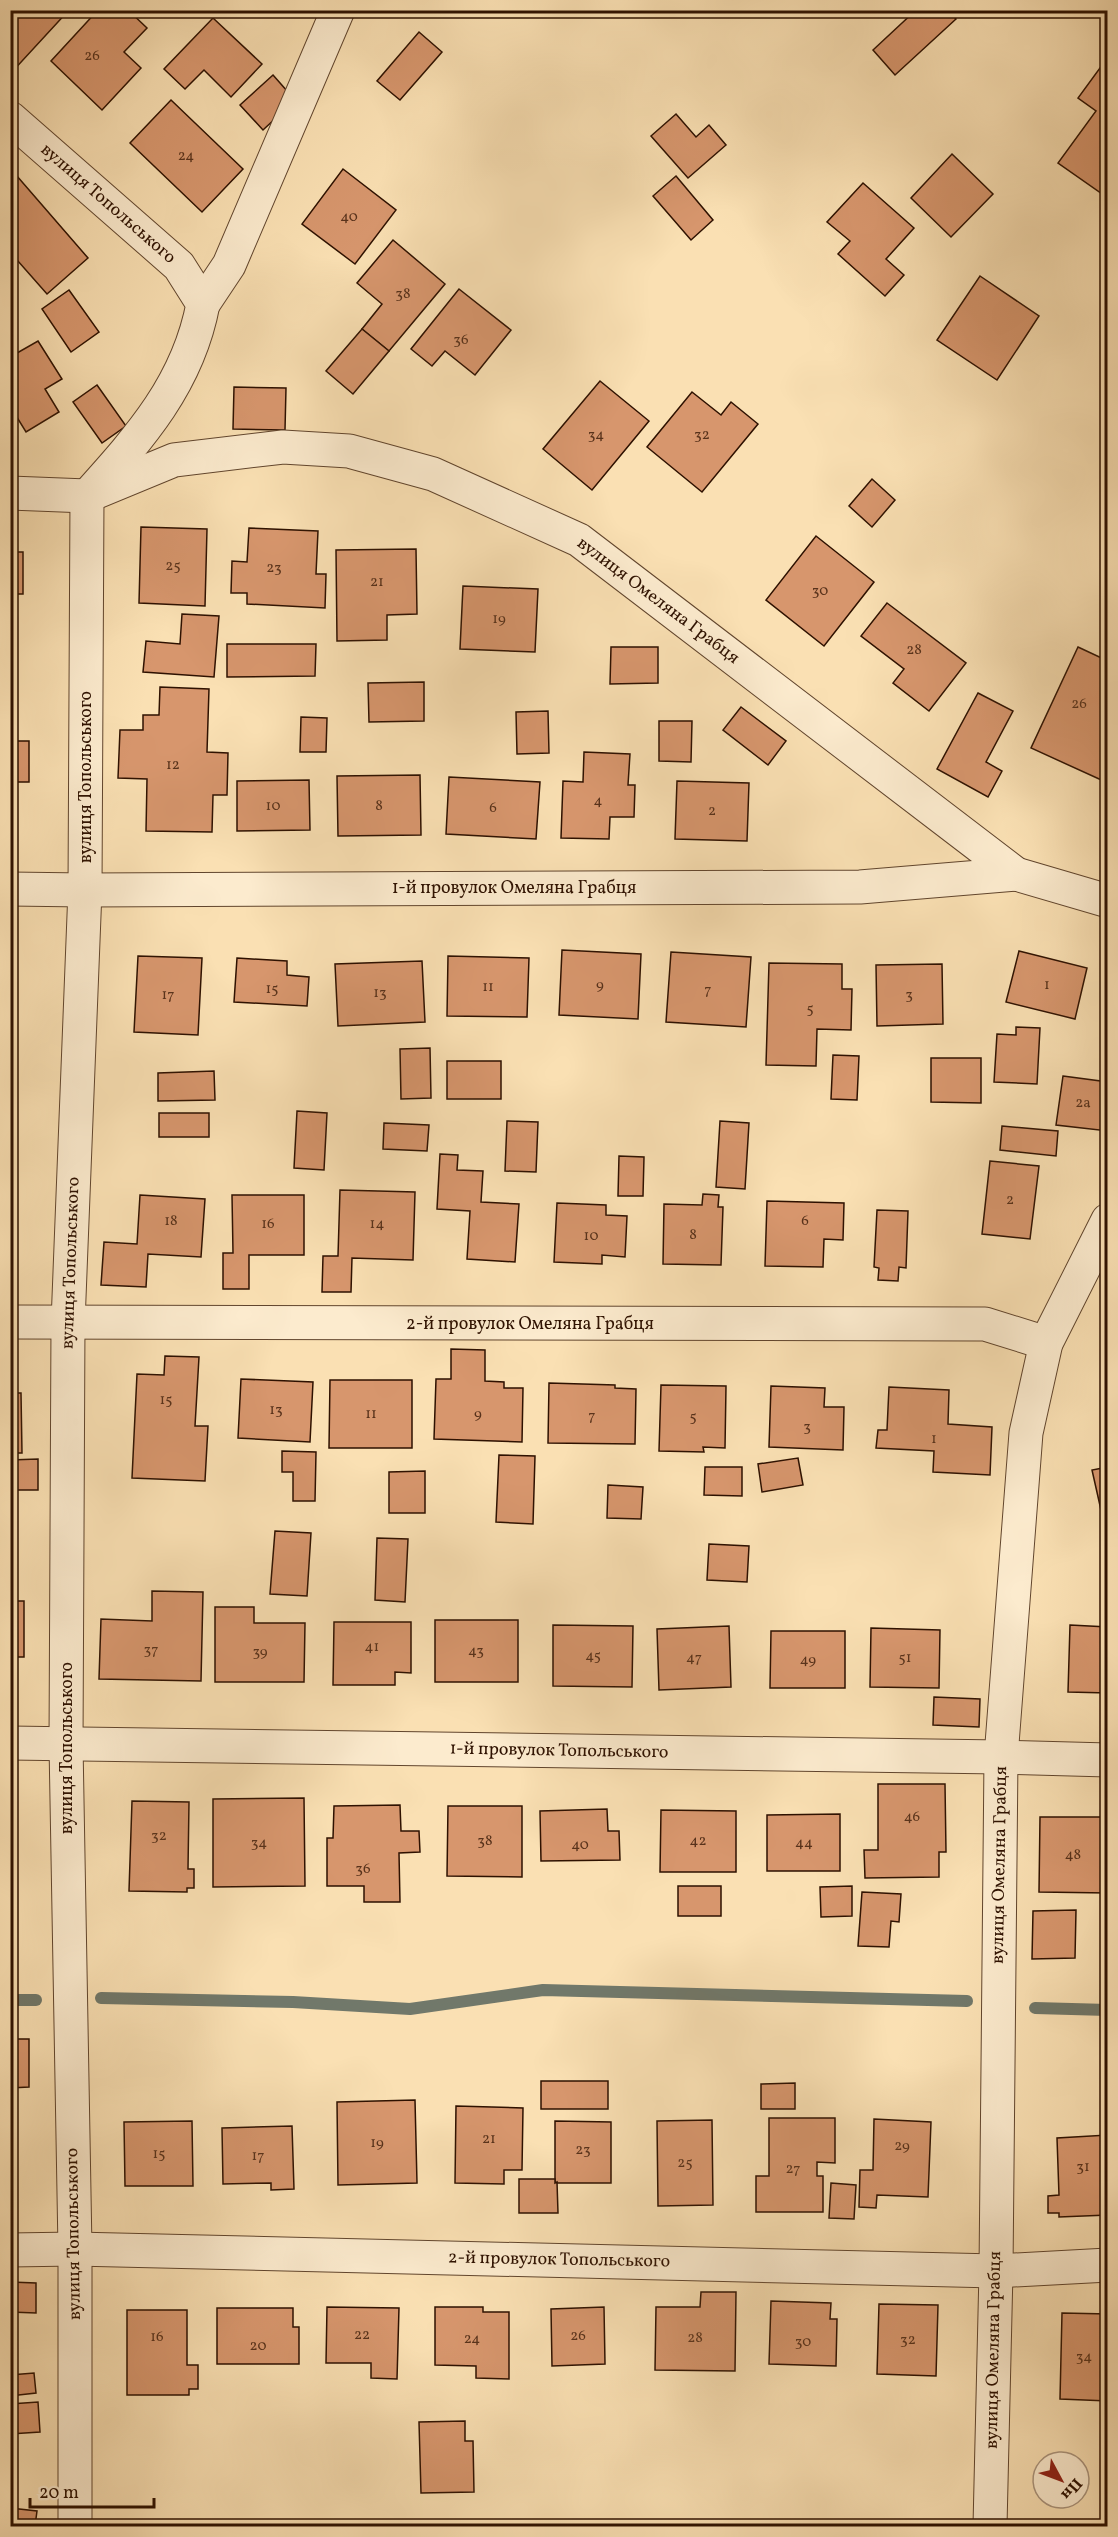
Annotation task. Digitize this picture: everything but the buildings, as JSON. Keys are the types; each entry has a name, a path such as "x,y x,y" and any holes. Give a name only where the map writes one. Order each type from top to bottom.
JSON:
{"street":[{"path":"10,493 87,496 140,436 176,384 198,333 203,304 229,265 338,10"},
{"name":"вулиця Топольського","path":"10,118 179,266 203,304"},
{"name":"вулиця Омеляна Грабця","path":"87,496 174,459 283,447 350,451 433,474 579,540 1016,874 1107,901"},
{"name":"вулиця Топольського","path":"75,2526 75,2249 66,1744 68,1323 85,890 87,496"},
{"name":"1-й провулок Омеляна Грабця","path":"10,889 860,887 1016,874"},
{"name":"вулиця Омеляна Грабця","path":"990,2526 996,2271 1001,1757 1026,1433 1046,1343 1107,1220"},
{"name":"2-й провулок Омеляна Грабця","path":"10,1322 985,1324 1046,1343"},
{"name":"1-й провулок Топольського","path":"10,1743 1107,1760"},
{"name":"2-й провулок Топольського","path":"10,2250 75,2249 996,2271 1107,2265"}],"waterway":[{"path":"101,1998 293,2002 410,2009 543,1990 967,2001"},
{"path":"10,2000 36,2000"},
{"path":"1035,2008 1108,2010"}]}
